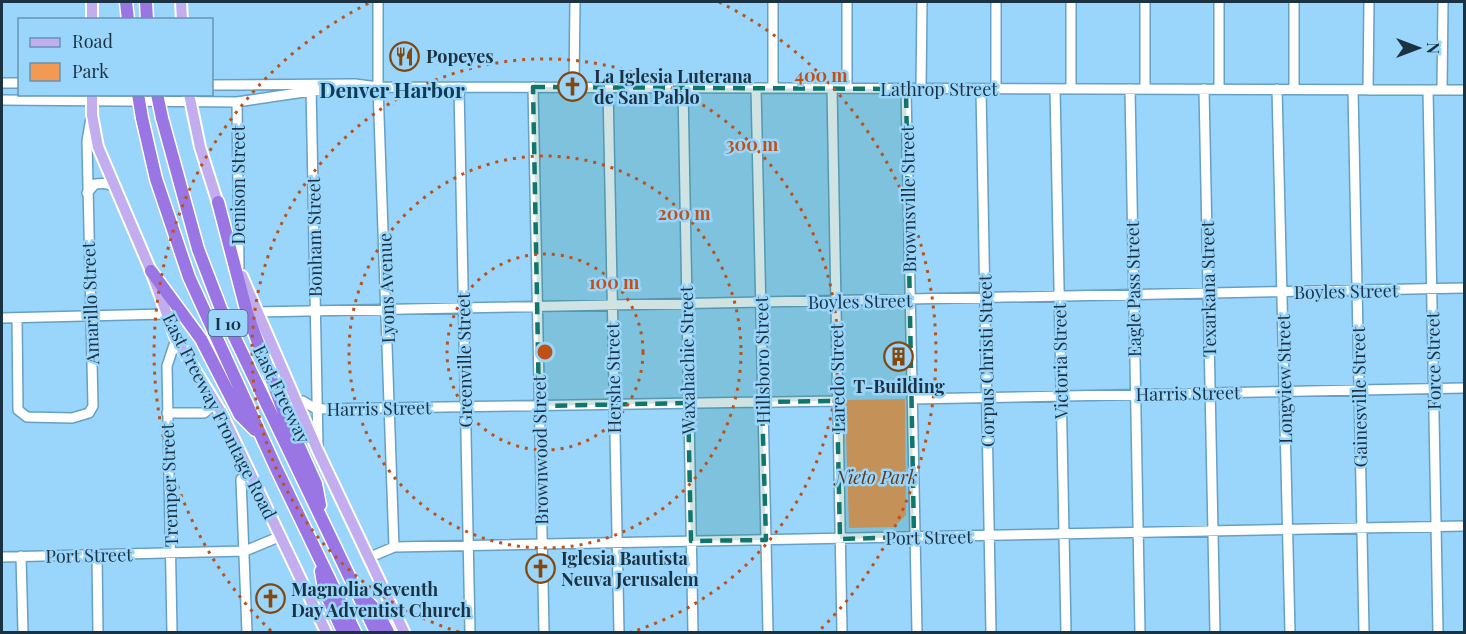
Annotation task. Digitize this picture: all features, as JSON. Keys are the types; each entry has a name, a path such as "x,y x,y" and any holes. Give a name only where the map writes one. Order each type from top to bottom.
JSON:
{"highway":[{"path":"126,2 128,18"},
{"path":"146,2 147,18"},
{"name":"East Freeway","path":"138,96 156,179 189,277 263,440 355,633"},
{"name":"East Freeway","path":"158,96 162,118 198,249 221,309 376,633"},
{"path":"218,202 247,313 284,412 316,484 322,518"},
{"path":"151,272 201,339 240,415 263,440"},
{"path":"318,556 324,589 343,633"},
{"path":"356,591 377,611 387,633"}],"main road":[{"path":"92,2 92,18"},
{"path":"181,2 182,18"},
{"name":"East Freeway Frontage Road","path":"92,97 92,115 98,147 151,272 176,339 216,403 326,633"},
{"path":"190,98 200,147 239,268 256,312 300,402 318,451 404,633"}],"street":[{"name":"Lyons Avenue","path":"378,2 378,87 394,548"},
{"path":"574,86 575,2"},
{"path":"772,2 772,88"},
{"path":"847,2 847,88"},
{"path":"921,88 922,2"},
{"path":"996,2 996,89"},
{"path":"1071,2 1071,89"},
{"path":"1145,89 1146,2"},
{"path":"1219,2 1219,89"},
{"path":"1294,2 1294,90"},
{"path":"1368,90 1369,2"},
{"path":"1443,2 1443,90"},
{"path":"2,83 18,83"},
{"name":"Lathrop Street","path":"2,100 92,97 190,98 237,102 311,88 355,84 378,87 1464,90"},
{"name":"Lathrop Street","path":"213,85 311,88"},
{"name":"Greenville Street","path":"459,87 470,633"},
{"name":"Brownwood Street","path":"533,87 544,633"},
{"name":"Bonham Street","path":"311,88 318,451"},
{"name":"Hershe Street","path":"608,88 619,633"},
{"name":"Waxahachie Street","path":"683,88 693,633"},
{"name":"Hillsboro Street","path":"756,88 768,633"},
{"name":"Laredo Street","path":"832,88 842,633"},
{"name":"Brownsville Street","path":"906,88 917,633"},
{"name":"Corpus Christi Street","path":"981,89 991,633"},
{"name":"Victoria Street","path":"1055,89 1066,633"},
{"name":"Eagle Pass Street","path":"1130,89 1140,633"},
{"name":"Texarkana Street","path":"1204,89 1215,633"},
{"name":"Longview Street","path":"1278,90 1290,633"},
{"name":"Gainesville Street","path":"1353,90 1364,633"},
{"name":"Force Street","path":"1428,90 1438,633"},
{"name":"Denison Street","path":"237,102 239,268"},
{"name":"Amarillo Street","path":"17,318 18,410 27,417 72,418 89,412 93,406 87,141 92,115"},
{"path":"87,193 95,184 112,184 116,188"},
{"name":"Boyles Street","path":"256,312 1357,292 1464,288"},
{"path":"2,318 166,314"},
{"name":"Tremper Street","path":"172,633 166,413 167,366 176,339"},
{"name":"Harris Street","path":"912,399 1464,388"},
{"path":"316,390 300,402 316,409"},
{"name":"Harris Street","path":"316,409 837,400"},
{"path":"166,413 204,413 216,403"},
{"path":"241,480 247,633"},
{"name":"Port Street","path":"394,548 1464,526"},
{"name":"Port Street","path":"2,557 245,551 281,536"},
{"path":"368,558 394,548"},
{"path":"96,555 98,633"},
{"path":"21,556 24,633"}],"highlighted area":[{"path":"533,87 906,89 914,537 840,539 837,401 762,402 766,540 691,541 688,403 539,406"}],"green space":[{"name":"Nieto Park","path":"905,399 906,515 894,527 849,528 845,400"}],"place":[{"name":"Popeyes","path":"405,56"},
{"name":"La Iglesia Luterana de San Pablo","path":"573,86"},
{"name":"T-Building","path":"899,357"},
{"name":"Iglesia Bautista Neuva Jerusalem","path":"540,568"},
{"name":"Magnolia Seventh Day Adventist Church","path":"270,599"}],"district":[{"name":"Denver Harbor","path":"392,89"}]}
